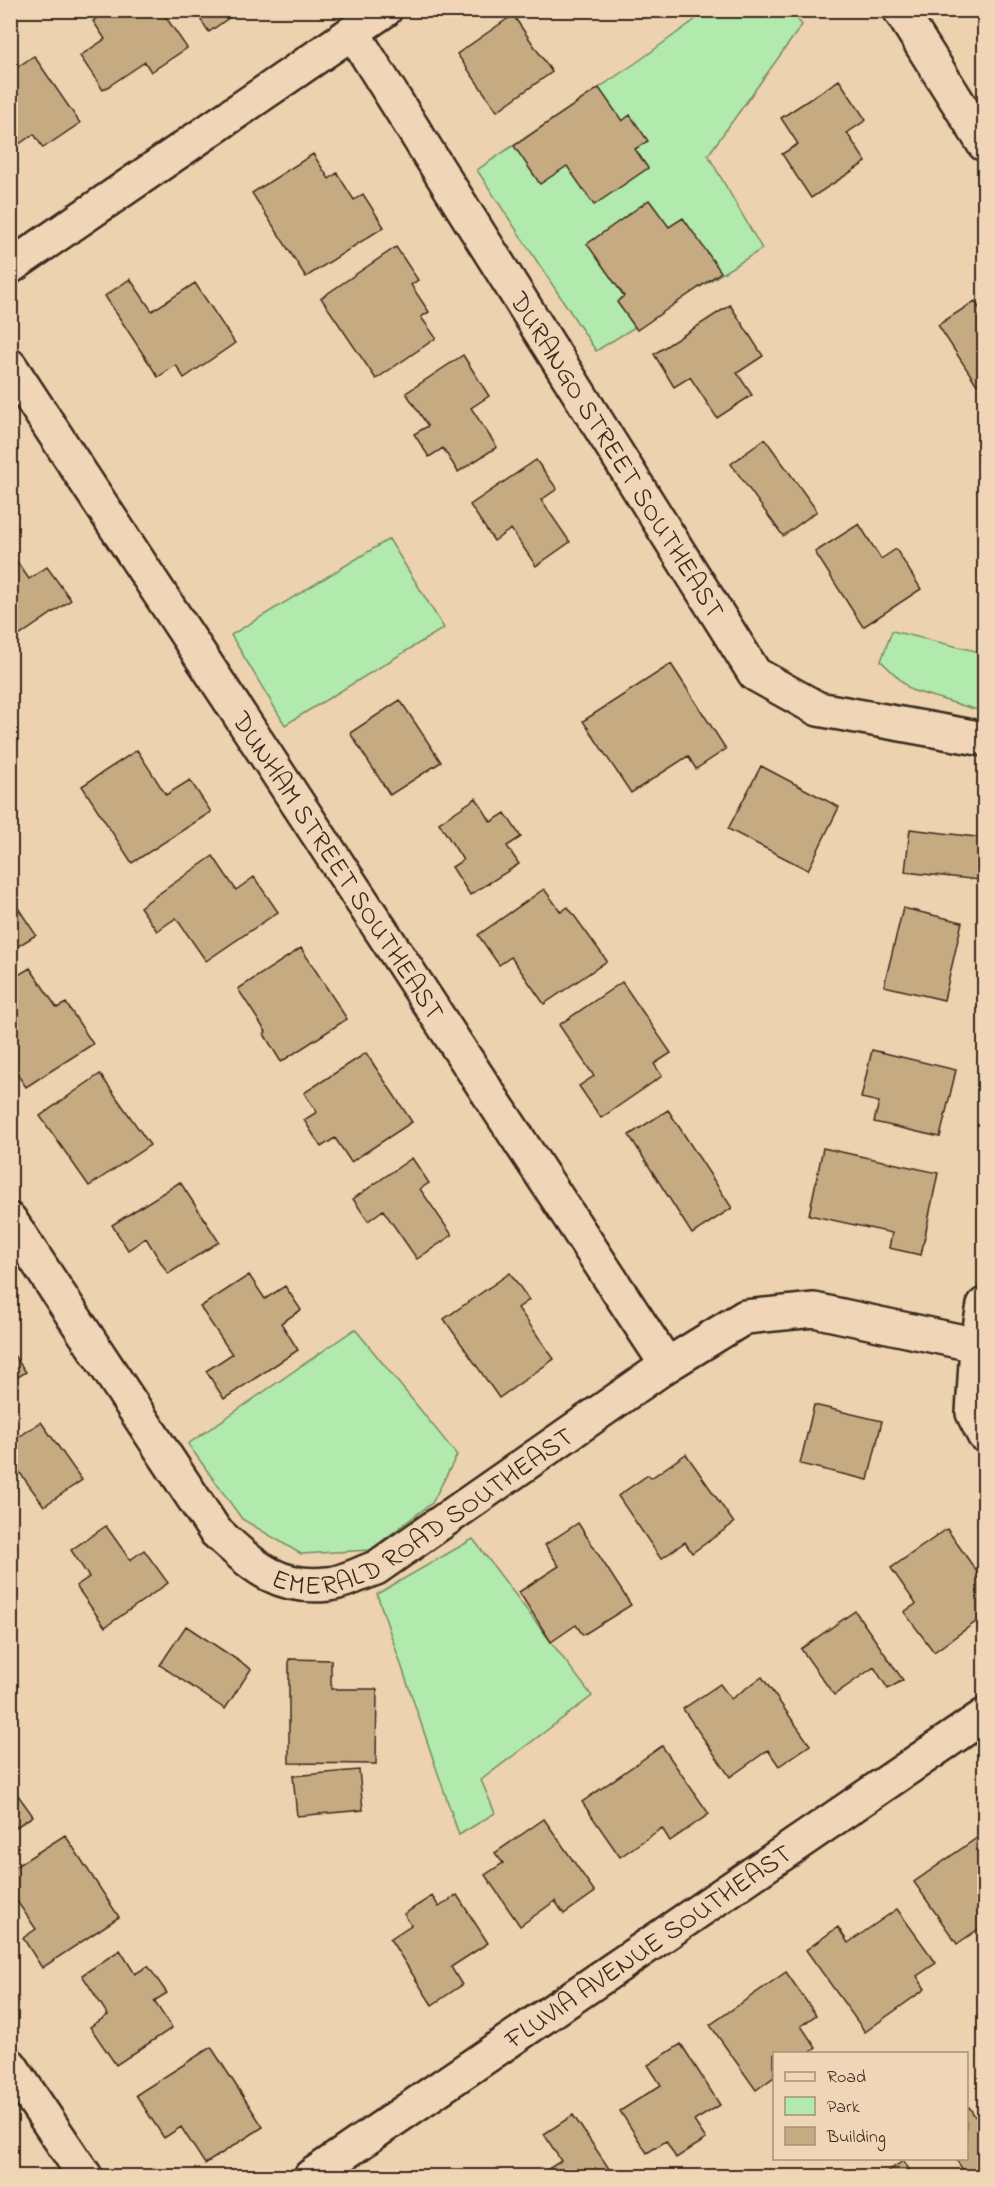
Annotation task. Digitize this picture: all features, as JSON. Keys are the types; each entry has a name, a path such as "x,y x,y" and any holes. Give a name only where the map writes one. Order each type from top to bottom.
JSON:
{"street":[{"path":"10,267 386,10"},
{"path":"900,10 984,144"},
{"name":"DURANGO STREET SOUTHEAST","path":"353,33 755,674 818,709 984,739"},
{"name":"DUNHAM STREET SOUTHEAST","path":"10,366 667,1365"},
{"name":"EMERALD ROAD SOUTHEAST","path":"10,1220 215,1531 258,1569 290,1584 329,1584 376,1568 667,1365 745,1317 814,1310 976,1345"},
{"path":"984,1305 976,1345 973,1413 984,1435"},
{"name":"FLUVIA AVENUE SOUTHEAST","path":"311,2176 984,1716"},
{"path":"10,2065 85,2176"}],"green space":[{"path":"707,11 791,11 802,25 708,155 762,249 596,351 477,170 640,60"},
{"path":"389,539 444,628 285,725 231,635"},
{"path":"892,631 984,653 984,712 911,690 881,661"},
{"path":"355,1329 457,1455 432,1503 370,1550 301,1554 242,1519 188,1444"},
{"path":"473,1539 592,1696 481,1780 495,1813 459,1835 377,1594"}],"building":[{"path":"109,10 130,10 135,18 146,10 161,10 187,48 151,72 145,62 103,90 80,56 105,39 93,21"},
{"path":"194,10 240,10 209,32"},
{"path":"513,15 552,72 497,111 457,54"},
{"path":"34,56 80,123 43,148 34,134 10,150 10,72"},
{"path":"839,80 866,120 847,133 866,162 811,198 782,154 798,144 781,118"},
{"path":"599,88 622,121 630,115 648,141 635,149 648,168 594,205 567,166 540,184 514,146"},
{"path":"313,154 329,179 337,173 354,200 363,194 384,227 306,277 252,193"},
{"path":"649,200 669,227 683,218 721,272 637,330 617,302 624,296 587,244"},
{"path":"396,247 418,280 411,285 429,312 421,317 436,338 376,379 321,298"},
{"path":"130,279 152,311 195,283 235,343 184,378 176,365 158,377 105,296"},
{"path":"975,301 984,316 984,385 979,388 938,325"},
{"path":"730,305 763,356 737,373 752,395 717,418 690,377 674,387 654,354"},
{"path":"463,355 489,396 471,408 497,447 458,472 443,448 429,457 414,434 428,426 406,393"},
{"path":"984,437 984,474 976,472"},
{"path":"765,439 817,511 783,536 731,464"},
{"path":"536,460 557,489 541,500 570,542 536,566 511,529 494,541 470,505"},
{"path":"984,485 984,503 981,502"},
{"path":"859,524 881,559 896,549 921,589 863,627 815,552"},
{"path":"10,552 29,579 47,567 71,600 10,642"},
{"path":"671,664 726,749 696,769 688,756 631,793 583,721"},
{"path":"400,700 441,762 390,795 350,733"},
{"path":"137,750 166,795 190,780 211,812 132,863 82,786"},
{"path":"761,766 839,807 808,870 728,829"},
{"path":"476,798 491,822 505,813 521,837 507,846 519,864 470,895 452,867 463,860 439,823"},
{"path":"910,829 984,838 980,880 905,872"},
{"path":"213,856 236,890 254,877 278,912 206,961 176,918 157,931 140,907"},
{"path":"544,889 561,912 568,907 607,961 544,1004 511,957 499,965 478,935"},
{"path":"10,896 36,935 10,951"},
{"path":"903,908 962,922 944,1000 884,986"},
{"path":"301,948 347,1019 281,1062 264,1034 266,1032 238,989"},
{"path":"30,968 57,1008 66,1003 93,1044 26,1087 10,1064 10,980"},
{"path":"622,982 671,1053 654,1064 662,1076 601,1118 579,1086 594,1076 559,1025"},
{"path":"872,1050 956,1070 940,1137 874,1122 879,1102 861,1098"},
{"path":"366,1053 412,1122 351,1162 335,1138 321,1147 304,1120 317,1112 304,1093"},
{"path":"100,1074 150,1145 89,1186 40,1116"},
{"path":"668,1110 732,1208 692,1234 629,1135"},
{"path":"823,1148 938,1173 921,1255 889,1248 892,1233 809,1215"},
{"path":"412,1158 429,1183 420,1189 452,1235 417,1259 383,1210 368,1221 353,1199"},
{"path":"180,1182 219,1242 168,1274 146,1238 128,1250 112,1225"},
{"path":"510,1273 529,1300 518,1308 554,1359 499,1398 444,1319"},
{"path":"249,1275 265,1299 285,1286 301,1310 281,1323 298,1350 224,1399 206,1371 232,1354 200,1307"},
{"path":"10,1350 26,1372 10,1382"},
{"path":"814,1405 882,1421 868,1480 800,1464"},
{"path":"41,1422 82,1480 44,1506 10,1459 10,1443"},
{"path":"686,1454 734,1523 692,1553 685,1542 661,1559 618,1496 648,1475 651,1478"},
{"path":"578,1523 631,1605 583,1635 576,1625 551,1642 519,1592 559,1566 545,1545"},
{"path":"106,1526 130,1560 144,1550 168,1583 105,1627 76,1586 89,1577 71,1550"},
{"path":"947,1529 984,1582 984,1616 934,1652 904,1612 916,1604 891,1568"},
{"path":"855,1611 903,1680 888,1689 874,1667 834,1695 801,1649"},
{"path":"186,1626 251,1669 225,1709 160,1665"},
{"path":"289,1659 331,1660 331,1689 377,1689 376,1764 289,1763"},
{"path":"762,1677 810,1745 779,1766 768,1750 730,1777 683,1709 720,1684 731,1699"},
{"path":"662,1746 709,1814 670,1841 662,1828 620,1857 582,1802"},
{"path":"359,1770 363,1810 297,1816 293,1776"},
{"path":"10,1784 33,1816 10,1831"},
{"path":"544,1819 595,1892 564,1914 555,1901 520,1926 485,1875 503,1863 495,1853"},
{"path":"984,1833 984,1925 957,1944 914,1882"},
{"path":"65,1835 119,1917 42,1968 23,1938 36,1929 10,1891 10,1870"},
{"path":"457,1895 488,1943 451,1967 462,1985 432,2005 390,1939 411,1925 404,1914 432,1896 439,1907"},
{"path":"897,1909 936,1963 917,1976 925,1989 865,2032 806,1950 838,1927 848,1943"},
{"path":"120,1950 135,1974 148,1966 167,1993 154,2001 172,2028 116,2065 90,2027 108,2015 82,1975"},
{"path":"786,1972 816,2015 801,2026 816,2048 811,2052 773,2052 773,2078 756,2090 710,2025"},
{"path":"681,2044 720,2105 694,2121 706,2139 676,2158 666,2141 647,2153 620,2111 661,2085 648,2065"},
{"path":"211,2047 263,2127 205,2164 181,2127 164,2138 136,2095"},
{"path":"968,2108 978,2121 984,2116 984,2176 967,2176 956,2160 968,2160"},
{"path":"573,2115 614,2176 537,2176 561,2161 544,2134"},
{"path":"903,2161 914,2176 881,2176"}]}
